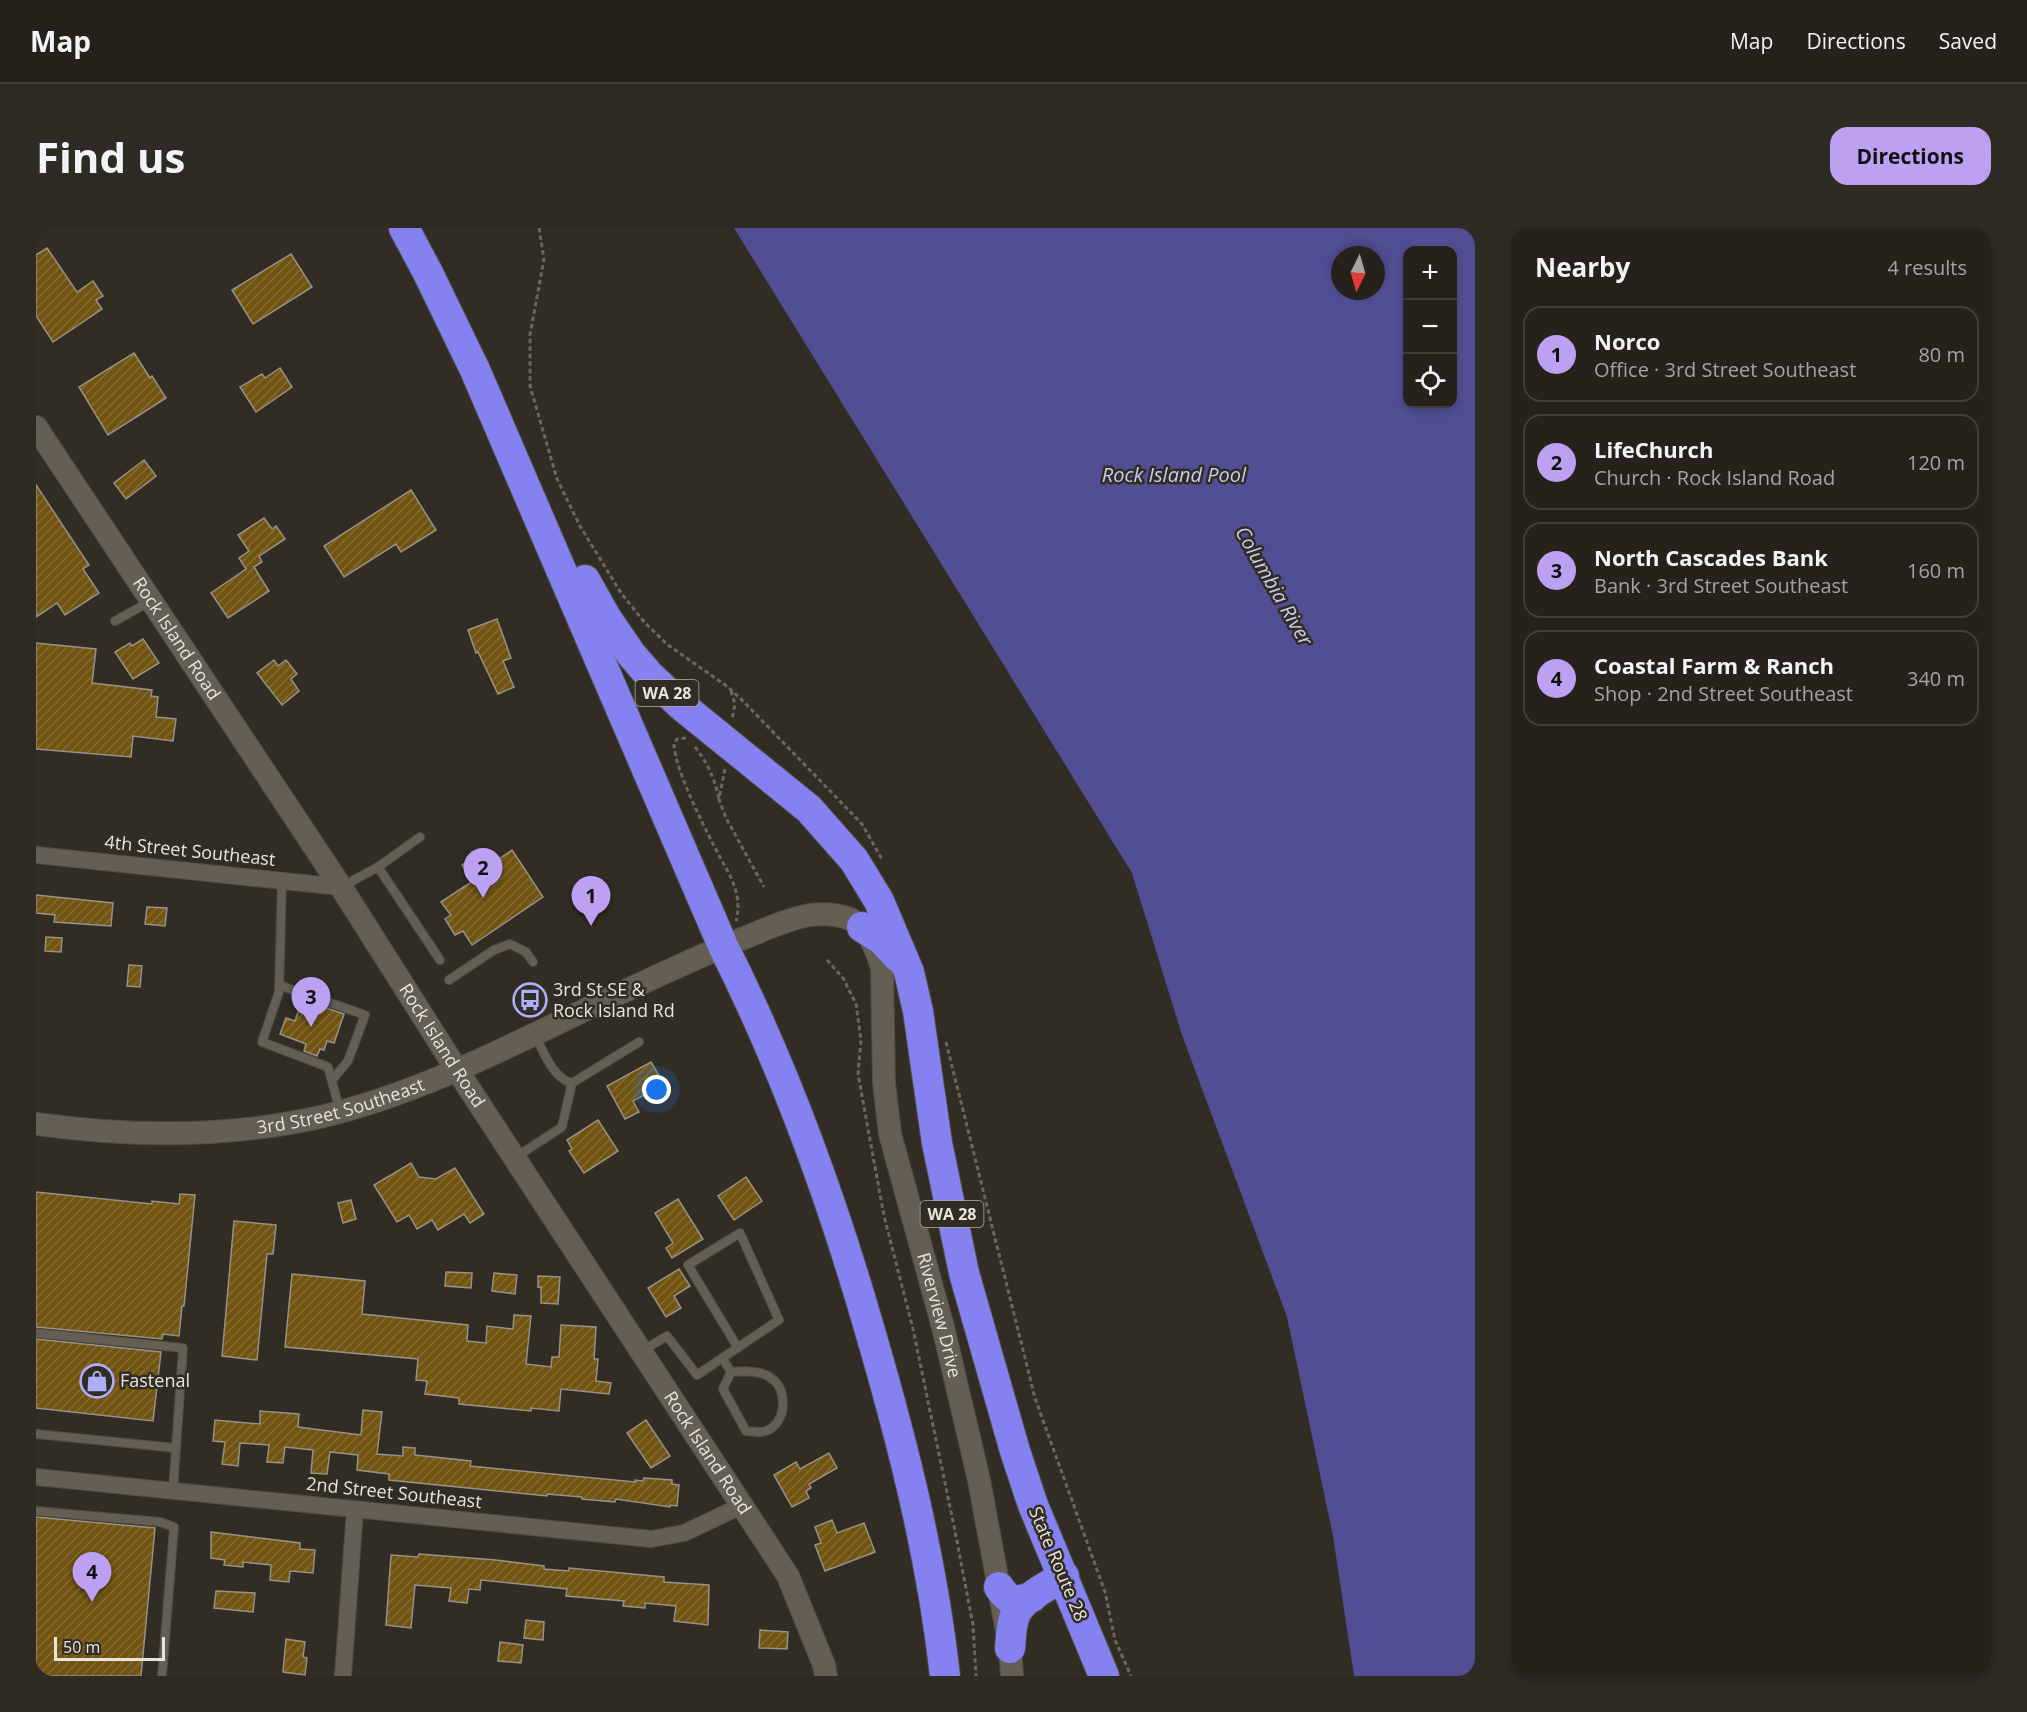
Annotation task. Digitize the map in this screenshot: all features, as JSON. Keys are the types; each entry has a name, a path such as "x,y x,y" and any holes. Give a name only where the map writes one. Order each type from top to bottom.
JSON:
{"highway":[{"name":"WA 28","path":"404,228 475,370 533,474 597,603 621,640 659,686 793,794 838,840 863,872 879,901 909,972"},
{"path":"475,370 801,1123 852,1270 895,1415 926,1547 945,1676"},
{"path":"862,927 892,948 909,972"},
{"name":"State Route 28","path":"909,972 918,1011 937,1143 964,1273 1015,1451 1033,1505 1104,1676"},
{"path":"1011,1662 1015,1616 1018,1609 1064,1576"},
{"path":"999,1587 1005,1596 1012,1600 1032,1597"}],"main road":[{"name":"Rock Island Road","path":"36,427 341,887 457,1070 788,1576 824,1665 826,1676"},
{"path":"723,946 787,921 810,915 830,914 843,917 862,927"},
{"name":"Riverview Drive","path":"862,927 877,951 882,968 884,1083 890,1134 944,1331 980,1480 1011,1662"},
{"name":"3rd Street Southeast","path":"36,1124 121,1132 198,1133 258,1128 340,1111 457,1070 723,946"}],"street":[{"name":"4th Street Southeast","path":"36,855 341,887"},
{"name":"2nd Street Southeast","path":"36,1477 651,1539 684,1533 741,1506"},
{"path":"343,1676 355,1509"}],"lane":[{"path":"115,621 152,600"},
{"path":"341,887 378,867 420,837"},
{"path":"378,867 440,960"},
{"path":"282,880 279,993 262,1042 328,1067 340,1111"},
{"path":"448,980 494,950 510,944 526,952 532,962"},
{"path":"279,985 365,1015 348,1061 332,1080"},
{"path":"534,1034 551,1066 563,1081 572,1083 639,1042"},
{"path":"515,1158 562,1127 572,1083"},
{"path":"641,1351 667,1336 697,1375 738,1348 779,1320 740,1233 688,1265 738,1348"},
{"path":"36,1333 183,1348 172,1490"},
{"path":"722,1358 731,1372"},
{"path":"748,1371 770,1376 780,1387 783,1400 781,1414 773,1427 763,1433 746,1431 723,1389 731,1372 748,1371"},
{"path":"36,1434 176,1448"},
{"path":"36,1511 160,1522 174,1527 162,1676"}],"path":[{"path":"539,228 544,259 530,335 531,386 556,478 580,526 621,593 645,623 668,645 728,687 733,694 735,704 731,721"},
{"path":"689,740 680,738 674,744 678,762 712,842 734,882 739,897 735,929 723,946"},
{"path":"694,744 705,760 717,786 726,818 764,887"},
{"path":"719,799 726,764"},
{"path":"827,960 843,978 856,1004 861,1040 858,1074 884,1216 908,1306 956,1531 973,1625 976,1676"}],"water":[{"name":"Rock Island Pool","path":"734,228 1475,228 1475,1676 1354,1676 1333,1536 1287,1317 1182,1035 1132,873"}],"building":[{"path":"47,248 77,292 93,281 103,296 96,300 102,309 53,342 36,316 36,255"},
{"path":"291,254 312,287 253,324 232,290"},
{"path":"134,353 166,398 108,435 79,387"},
{"path":"280,368 292,387 256,412 240,387 262,374 265,378"},
{"path":"144,460 156,476 126,499 114,483"},
{"path":"36,485 89,565 83,569 99,593 65,615 57,603 36,617"},
{"path":"411,490 436,530 401,552 396,544 344,577 324,546"},
{"path":"264,518 272,529 276,526 285,539 259,556 262,562 254,567 269,591 228,618 211,593 246,569 239,558 249,551 238,535"},
{"path":"497,619 511,658 503,661 514,687 498,694 478,652 476,653 468,630"},
{"path":"143,639 159,663 133,679 115,652 130,643 132,646"},
{"path":"36,643 96,649 92,683 152,690 151,696 158,697 156,717 176,719 173,741 133,736 131,757 36,749"},
{"path":"274,660 278,666 286,660 297,674 291,679 299,691 282,705 257,673"},
{"path":"512,850 543,897 472,945 463,931 455,935 445,919 451,915 441,902 473,881 462,865 478,854 487,867"},
{"path":"36,895 113,903 111,926 54,922 55,915 36,913"},
{"path":"147,907 167,908 165,926 145,924"},
{"path":"46,937 62,938 61,952 45,951"},
{"path":"129,965 142,966 140,987 127,986"},
{"path":"302,1000 344,1014 334,1043 327,1041 324,1050 320,1049 317,1056 304,1051 306,1044 280,1034 286,1018 295,1021"},
{"path":"651,1062 664,1084 633,1101 639,1112 625,1119 607,1086"},
{"path":"598,1120 618,1151 584,1173 569,1151 572,1149 567,1140"},
{"path":"411,1163 419,1177 436,1179 455,1168 484,1214 470,1223 464,1214 438,1230 432,1220 417,1229 409,1215 397,1222 374,1185"},
{"path":"746,1177 762,1201 734,1220 718,1196"},
{"path":"36,1192 152,1204 152,1201 179,1204 180,1194 195,1195 179,1336 163,1334 162,1339 36,1327"},
{"path":"678,1199 703,1239 672,1258 666,1248 673,1243 655,1213"},
{"path":"351,1200 356,1219 343,1223 338,1203"},
{"path":"234,1221 276,1225 273,1254 267,1254 257,1360 222,1356"},
{"path":"679,1269 690,1286 674,1296 681,1308 666,1317 648,1288"},
{"path":"446,1272 472,1273 471,1288 445,1286"},
{"path":"494,1273 517,1275 515,1294 492,1291"},
{"path":"292,1274 365,1281 362,1314 468,1325 467,1341 486,1343 487,1326 513,1329 514,1315 531,1316 526,1364 551,1367 552,1357 559,1357 561,1325 596,1327 594,1359 598,1359 596,1381 611,1383 609,1394 561,1389 559,1411 531,1408 531,1411 459,1404 459,1398 425,1394 427,1381 416,1380 418,1359 285,1347"},
{"path":"538,1276 560,1277 558,1304 541,1303"},
{"name":"Fastenal","path":"36,1339 161,1352 153,1421 36,1408"},
{"path":"363,1410 382,1412 377,1454 403,1456 403,1447 415,1448 415,1455 471,1461 470,1466 635,1482 635,1480 643,1481 644,1478 672,1480 672,1484 679,1485 677,1506 389,1480 389,1474 357,1470 358,1455 330,1452 327,1474 311,1473 313,1450 285,1447 283,1463 267,1462 269,1445 240,1443 238,1466 222,1464 225,1442 213,1441 215,1420 260,1424 260,1411 299,1414 298,1427 361,1435"},
{"path":"646,1420 670,1456 651,1468 627,1433"},
{"path":"829,1453 837,1468 809,1484 811,1488 806,1491 809,1498 792,1507 774,1475 796,1462 800,1469"},
{"path":"36,1517 155,1528 141,1676 36,1676"},
{"path":"832,1520 837,1533 864,1523 875,1552 825,1571 815,1545 821,1543 815,1527"},
{"path":"211,1532 300,1543 300,1549 315,1550 313,1573 290,1571 289,1582 270,1580 271,1565 243,1562 243,1567 224,1565 225,1560 211,1558"},
{"path":"419,1554 496,1560 544,1566 544,1569 569,1571 569,1568 664,1577 664,1582 709,1585 708,1625 674,1621 676,1606 645,1603 645,1608 623,1606 624,1601 566,1596 567,1589 481,1580 480,1590 469,1589 467,1603 449,1601 451,1588 415,1585 411,1628 386,1625 391,1555 418,1557"},
{"path":"216,1591 255,1593 253,1612 214,1608"},
{"path":"526,1620 544,1622 543,1640 524,1638"},
{"path":"760,1630 788,1632 787,1649 759,1648"},
{"path":"286,1639 305,1642 303,1657 307,1658 305,1675 283,1672"},
{"path":"500,1642 523,1645 521,1663 498,1661"}],"place":[{"name":"LifeChurch","path":"483,898"},
{"name":"Norco","path":"591,926"},
{"name":"3rd St SE & Rock Island Rd","path":"530,1000"},
{"name":"North Cascades Bank","path":"311,1027"},
{"name":"Fastenal","path":"97,1381"},
{"name":"Coastal Farm & Ranch","path":"92,1602"}],"water label":[{"name":"Columbia River","path":"1274,586"}]}
